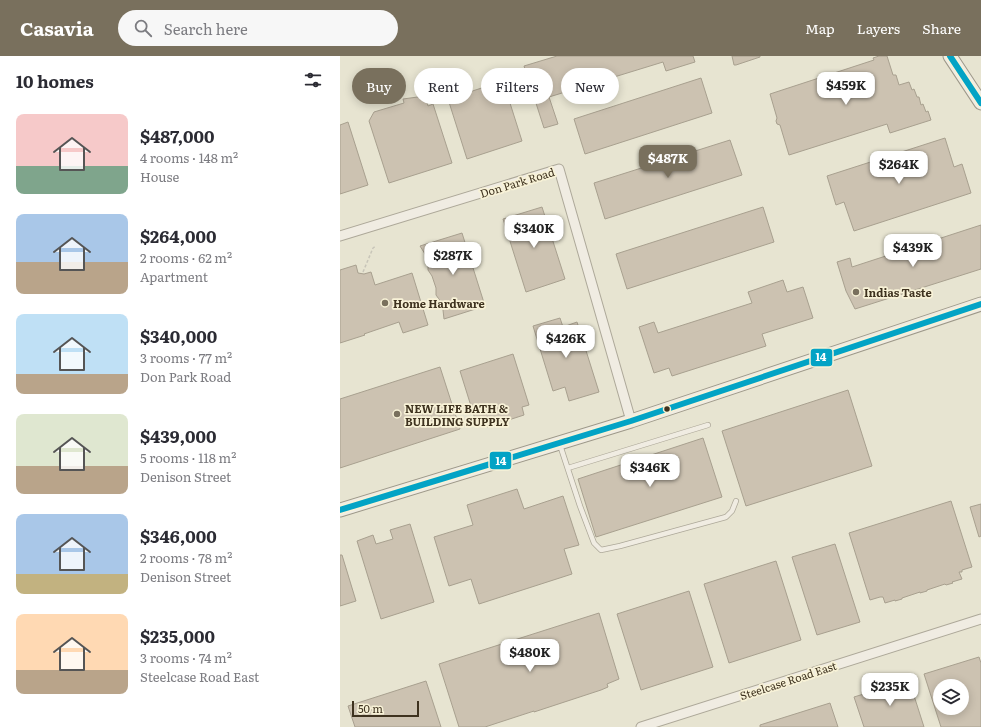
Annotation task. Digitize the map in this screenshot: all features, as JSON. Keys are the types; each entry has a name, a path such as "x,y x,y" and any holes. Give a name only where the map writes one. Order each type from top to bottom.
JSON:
{"street":[{"path":"950,56 981,103"},
{"name":"Don Park Road","path":"340,236 559,169 631,421"},
{"path":"340,510 631,421 981,304"},
{"name":"Steelcase Road East","path":"641,727 981,619"}],"lane":[{"path":"568,468 708,425"},
{"path":"559,443 594,543 601,550 726,517 732,511 736,501"}],"path":[{"path":"364,272 373,248 376,246"}],"building":[{"path":"557,56 693,56 695,62 666,71 663,62 619,76 619,68 561,68 561,93 553,96 553,68 525,68 524,66"},
{"path":"732,56 760,56 760,57 734,65"},
{"path":"887,56 893,75 896,75 899,85 909,82 912,90 914,89 917,97 919,97 921,105 923,104 926,112 928,111 931,120 890,133 887,124 789,155 780,125 777,124 776,121 777,118 770,94 874,60 873,58"},
{"path":"701,78 712,113 585,154 574,119"},
{"path":"481,88 481,104 510,104 522,141 467,159 450,104 473,104 473,91"},
{"path":"414,98 414,104 427,104 428,106 433,104 452,163 389,183 369,121 374,112 401,104 406,104 406,99"},
{"path":"536,104 551,104 558,124 544,128"},
{"path":"348,122 368,185 340,194 340,125"},
{"path":"945,138 954,167 962,164 971,193 854,231 844,202 836,205 827,176"},
{"path":"730,140 742,175 605,219 594,183"},
{"path":"542,207 565,279 526,292 503,219"},
{"path":"763,207 774,242 627,289 616,254"},
{"path":"981,225 981,269 855,309 846,291 837,262 850,258 852,267"},
{"path":"462,233 485,306 444,319 441,302 436,295 436,288 432,276 428,270 428,262 420,246"},
{"path":"356,265 358,273 364,274 371,272 375,285 412,273 428,325 403,333 399,322 340,343 340,270"},
{"path":"783,280 787,292 803,287 813,318 762,334 766,346 672,376 669,368 654,373 639,327 654,322 658,333 752,303 748,292"},
{"path":"560,318 563,327 577,322 599,392 569,401 565,387 553,391 533,326"},
{"path":"513,354 529,405 522,407 524,415 487,427 485,419 476,422 460,371"},
{"name":"NEW LIFE BATH & BUILDING SUPPLY","path":"440,367 460,429 340,468 340,399"},
{"path":"848,390 872,466 746,506 722,431"},
{"path":"703,438 722,497 596,537 578,479"},
{"path":"517,489 524,509 563,496 579,545 564,549 572,574 479,604 471,579 449,586 434,537 473,525 467,505"},
{"path":"951,501 972,567 959,572 962,579 952,582 953,583 945,584 895,601 885,603 883,597 870,600 849,533"},
{"path":"981,504 981,536 979,537 970,507"},
{"path":"410,524 434,602 381,619 357,541 373,535 376,544 393,539 390,530"},
{"path":"835,544 860,622 817,635 792,557"},
{"path":"340,555 342,555 356,601 340,606"},
{"path":"776,561 801,640 729,663 704,584"},
{"path":"689,591 713,667 641,690 617,614"},
{"path":"599,613 619,679 607,684 608,687 601,690 485,727 459,727 439,664"},
{"path":"979,657 981,663 981,727 941,727 937,715 969,715 969,679 933,679 933,702 924,674"},
{"path":"909,680 924,727 864,727 854,697"},
{"path":"426,681 441,727 355,727 348,706"},
{"path":"830,703 838,727 760,727 760,725"}],"transit line":[{"name":"14","path":"950,56 981,103"},
{"name":"14","path":"340,510 631,421 981,304"}],"place":[{"name":"Indias Taste","path":"856,292"},
{"name":"Home Hardware","path":"385,303"},
{"name":"NEW LIFE BATH & BUILDING SUPPLY","path":"397,414"}]}
